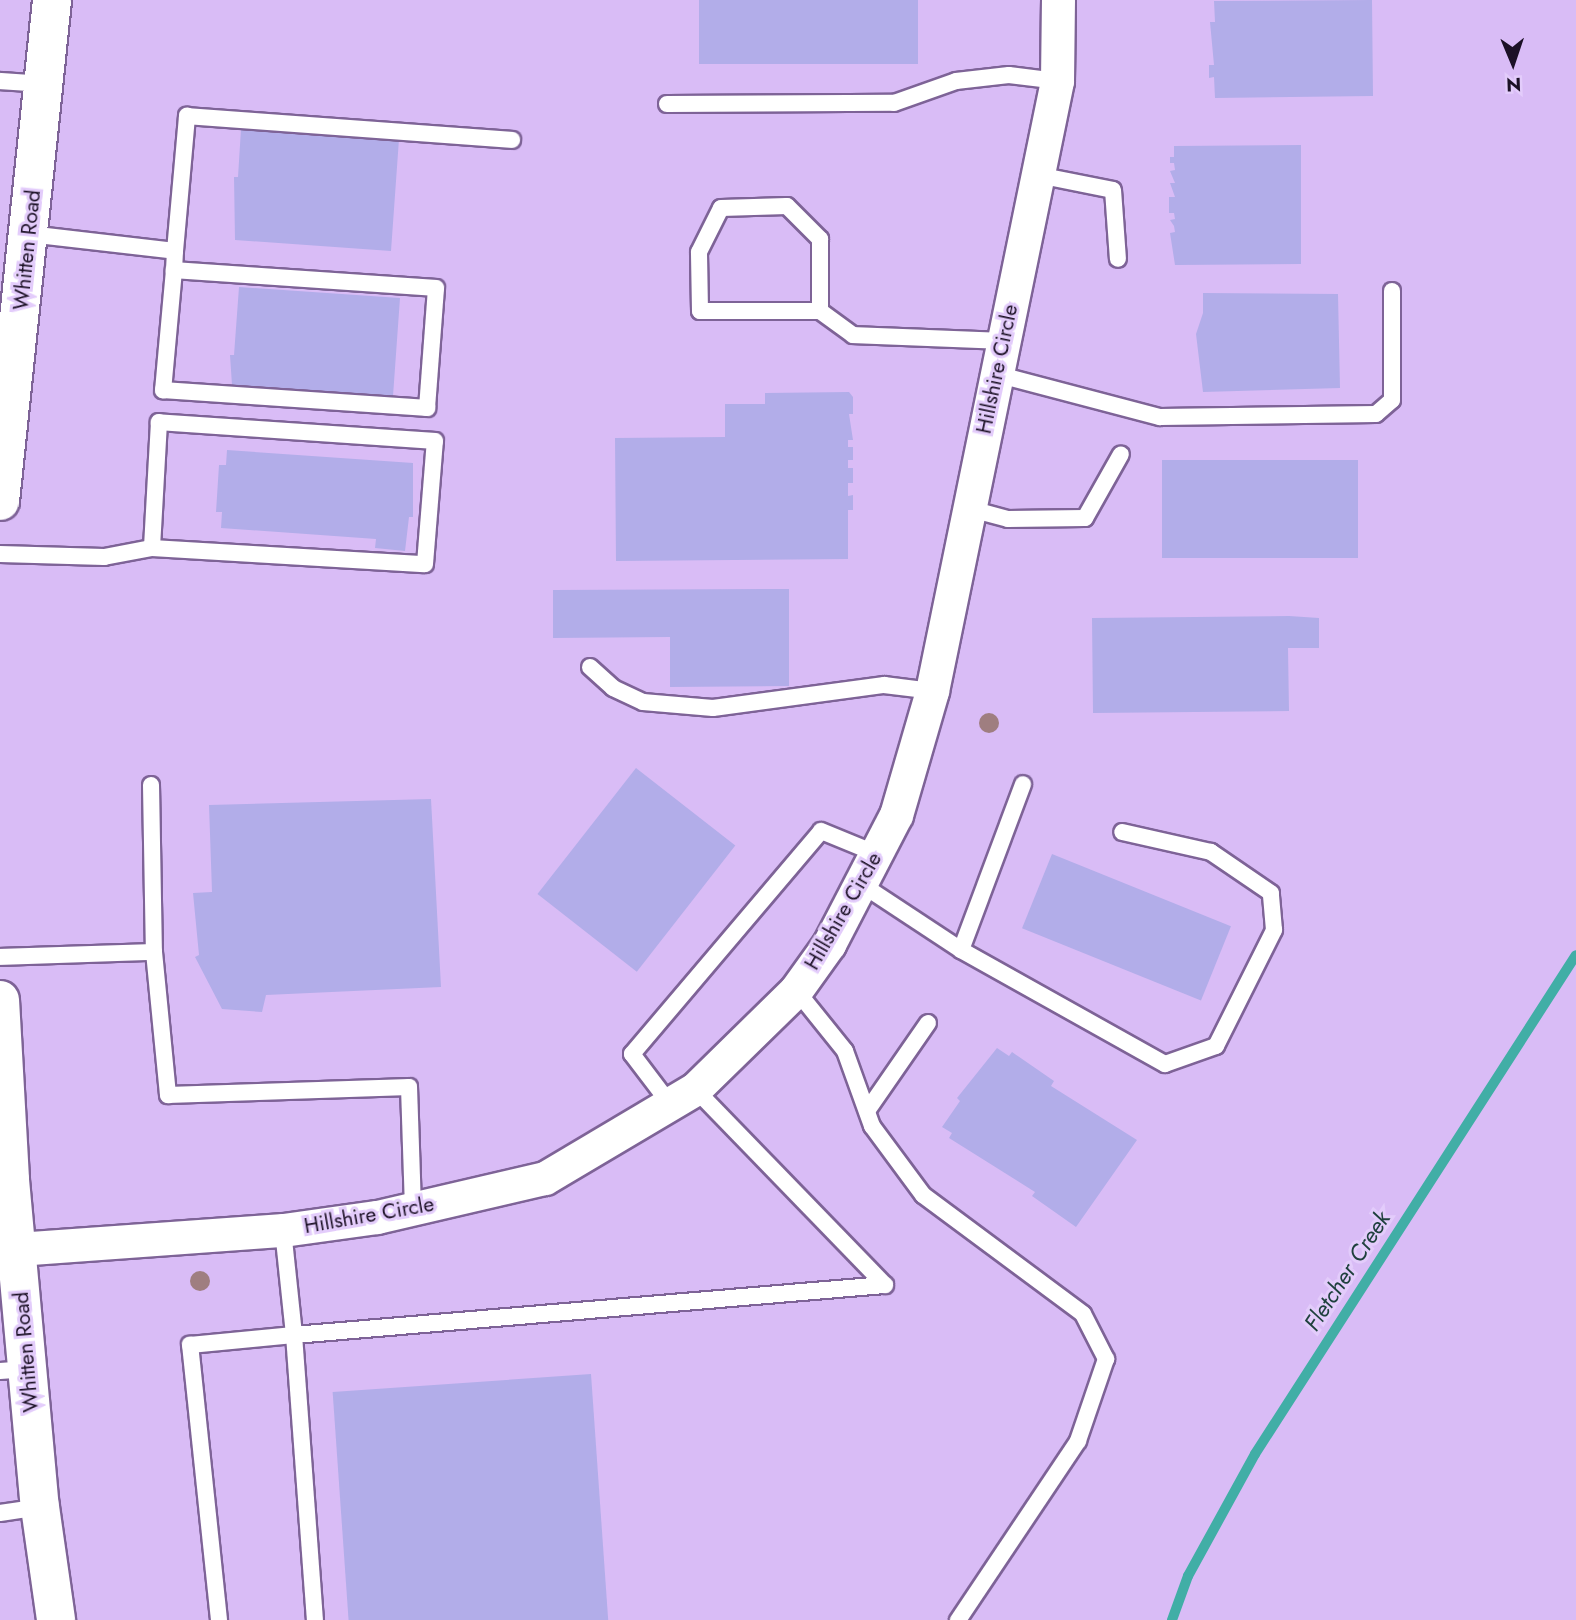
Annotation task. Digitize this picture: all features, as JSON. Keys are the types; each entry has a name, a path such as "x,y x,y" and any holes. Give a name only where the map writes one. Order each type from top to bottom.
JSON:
{"main road":[{"name":"Whitten Road","path":"0,501 46,85 52,0"},
{"name":"Whitten Road","path":"0,1000 5,1181 17,1249 14,1370 40,1507 56,1620"}],"street":[{"name":"Hillshire Circle","path":"17,1249 283,1230 414,1208 545,1178 682,1097 796,990 829,944 858,882 877,854 896,815 932,691 966,508 1057,80 1058,0"}],"lane":[{"path":"667,104 894,103 956,81 1009,75 1057,80"},
{"path":"0,81 46,85"},
{"path":"174,270 436,288 426,408 163,390 187,116 512,140"},
{"path":"1038,175 1113,190 1118,259"},
{"path":"820,311 820,239 787,206 721,208 699,252 700,311 820,311 853,335 1003,341"},
{"path":"29,234 175,251"},
{"path":"996,374 1160,417 1376,414 1392,400 1392,290"},
{"path":"0,554 104,557 152,548 425,564 435,441 159,422 152,548"},
{"path":"966,508 1008,520 1085,519 1121,454"},
{"path":"590,667 613,688 643,702 713,708 884,685 932,691"},
{"path":"961,950 1023,784"},
{"path":"150,785 154,953 168,1095 409,1087 414,1208"},
{"path":"219,1620 190,1345 885,1285 632,1054 821,831 877,854"},
{"path":"858,882 961,950 1165,1064 1216,1046 1274,930 1271,893 1211,852 1122,832"},
{"path":"0,957 154,953"},
{"path":"796,990 845,1051 872,1126 923,1195 1083,1314 1106,1359 1078,1441 958,1620"},
{"path":"867,1111 928,1023"},
{"path":"283,1230 294,1335 315,1620"},
{"path":"0,1513 40,1507"}],"building":[{"path":"699,0 918,0 918,64 699,64"},
{"path":"1372,0 1373,96 1215,98 1214,77 1209,78 1209,65 1214,65 1210,22 1215,22 1214,1"},
{"path":"241,129 399,139 391,251 235,240 234,177 238,177"},
{"path":"1301,145 1301,264 1175,265 1170,233 1175,232 1170,220 1175,219 1174,213 1169,213 1169,197 1175,197 1170,183 1175,183 1170,171 1175,170 1174,163 1170,163 1170,157 1174,157 1174,146"},
{"path":"239,287 400,298 393,396 232,385 230,355 234,355"},
{"path":"1203,293 1338,294 1340,388 1203,392 1196,334 1203,313"},
{"path":"849,392 853,397 853,414 849,414 853,440 848,440 848,447 853,447 853,460 848,460 848,468 853,468 853,483 848,483 848,496 853,495 853,510 848,510 848,559 616,561 615,438 725,437 725,404 765,404 765,393"},
{"path":"227,450 413,463 413,517 409,517 405,551 375,548 376,539 221,528 222,512 216,512 219,465 226,465"},
{"path":"1162,460 1358,460 1358,558 1162,558"},
{"path":"789,589 789,686 670,687 670,637 553,638 553,590"},
{"path":"1092,618 1319,618 1319,648 1288,648 1289,711 1093,713"},
{"path":"636,768 735,846 637,972 537,894"},
{"path":"431,799 441,987 266,995 262,1012 222,1009 195,957 199,955 193,893 212,892 209,805"},
{"path":"1052,854 1231,926 1201,1000 1022,928"},
{"path":"997,1048 1009,1056 1012,1052 1054,1081 1051,1086 1137,1140 1076,1227 1032,1196 1035,1192 949,1138 952,1133 942,1127 960,1101 957,1098"},
{"path":"591,1374 608,1620 349,1620 333,1392"}],"waterway":[{"name":"Fletcher Creek","path":"1172,1620 1188,1576 1255,1454 1576,955"}]}
